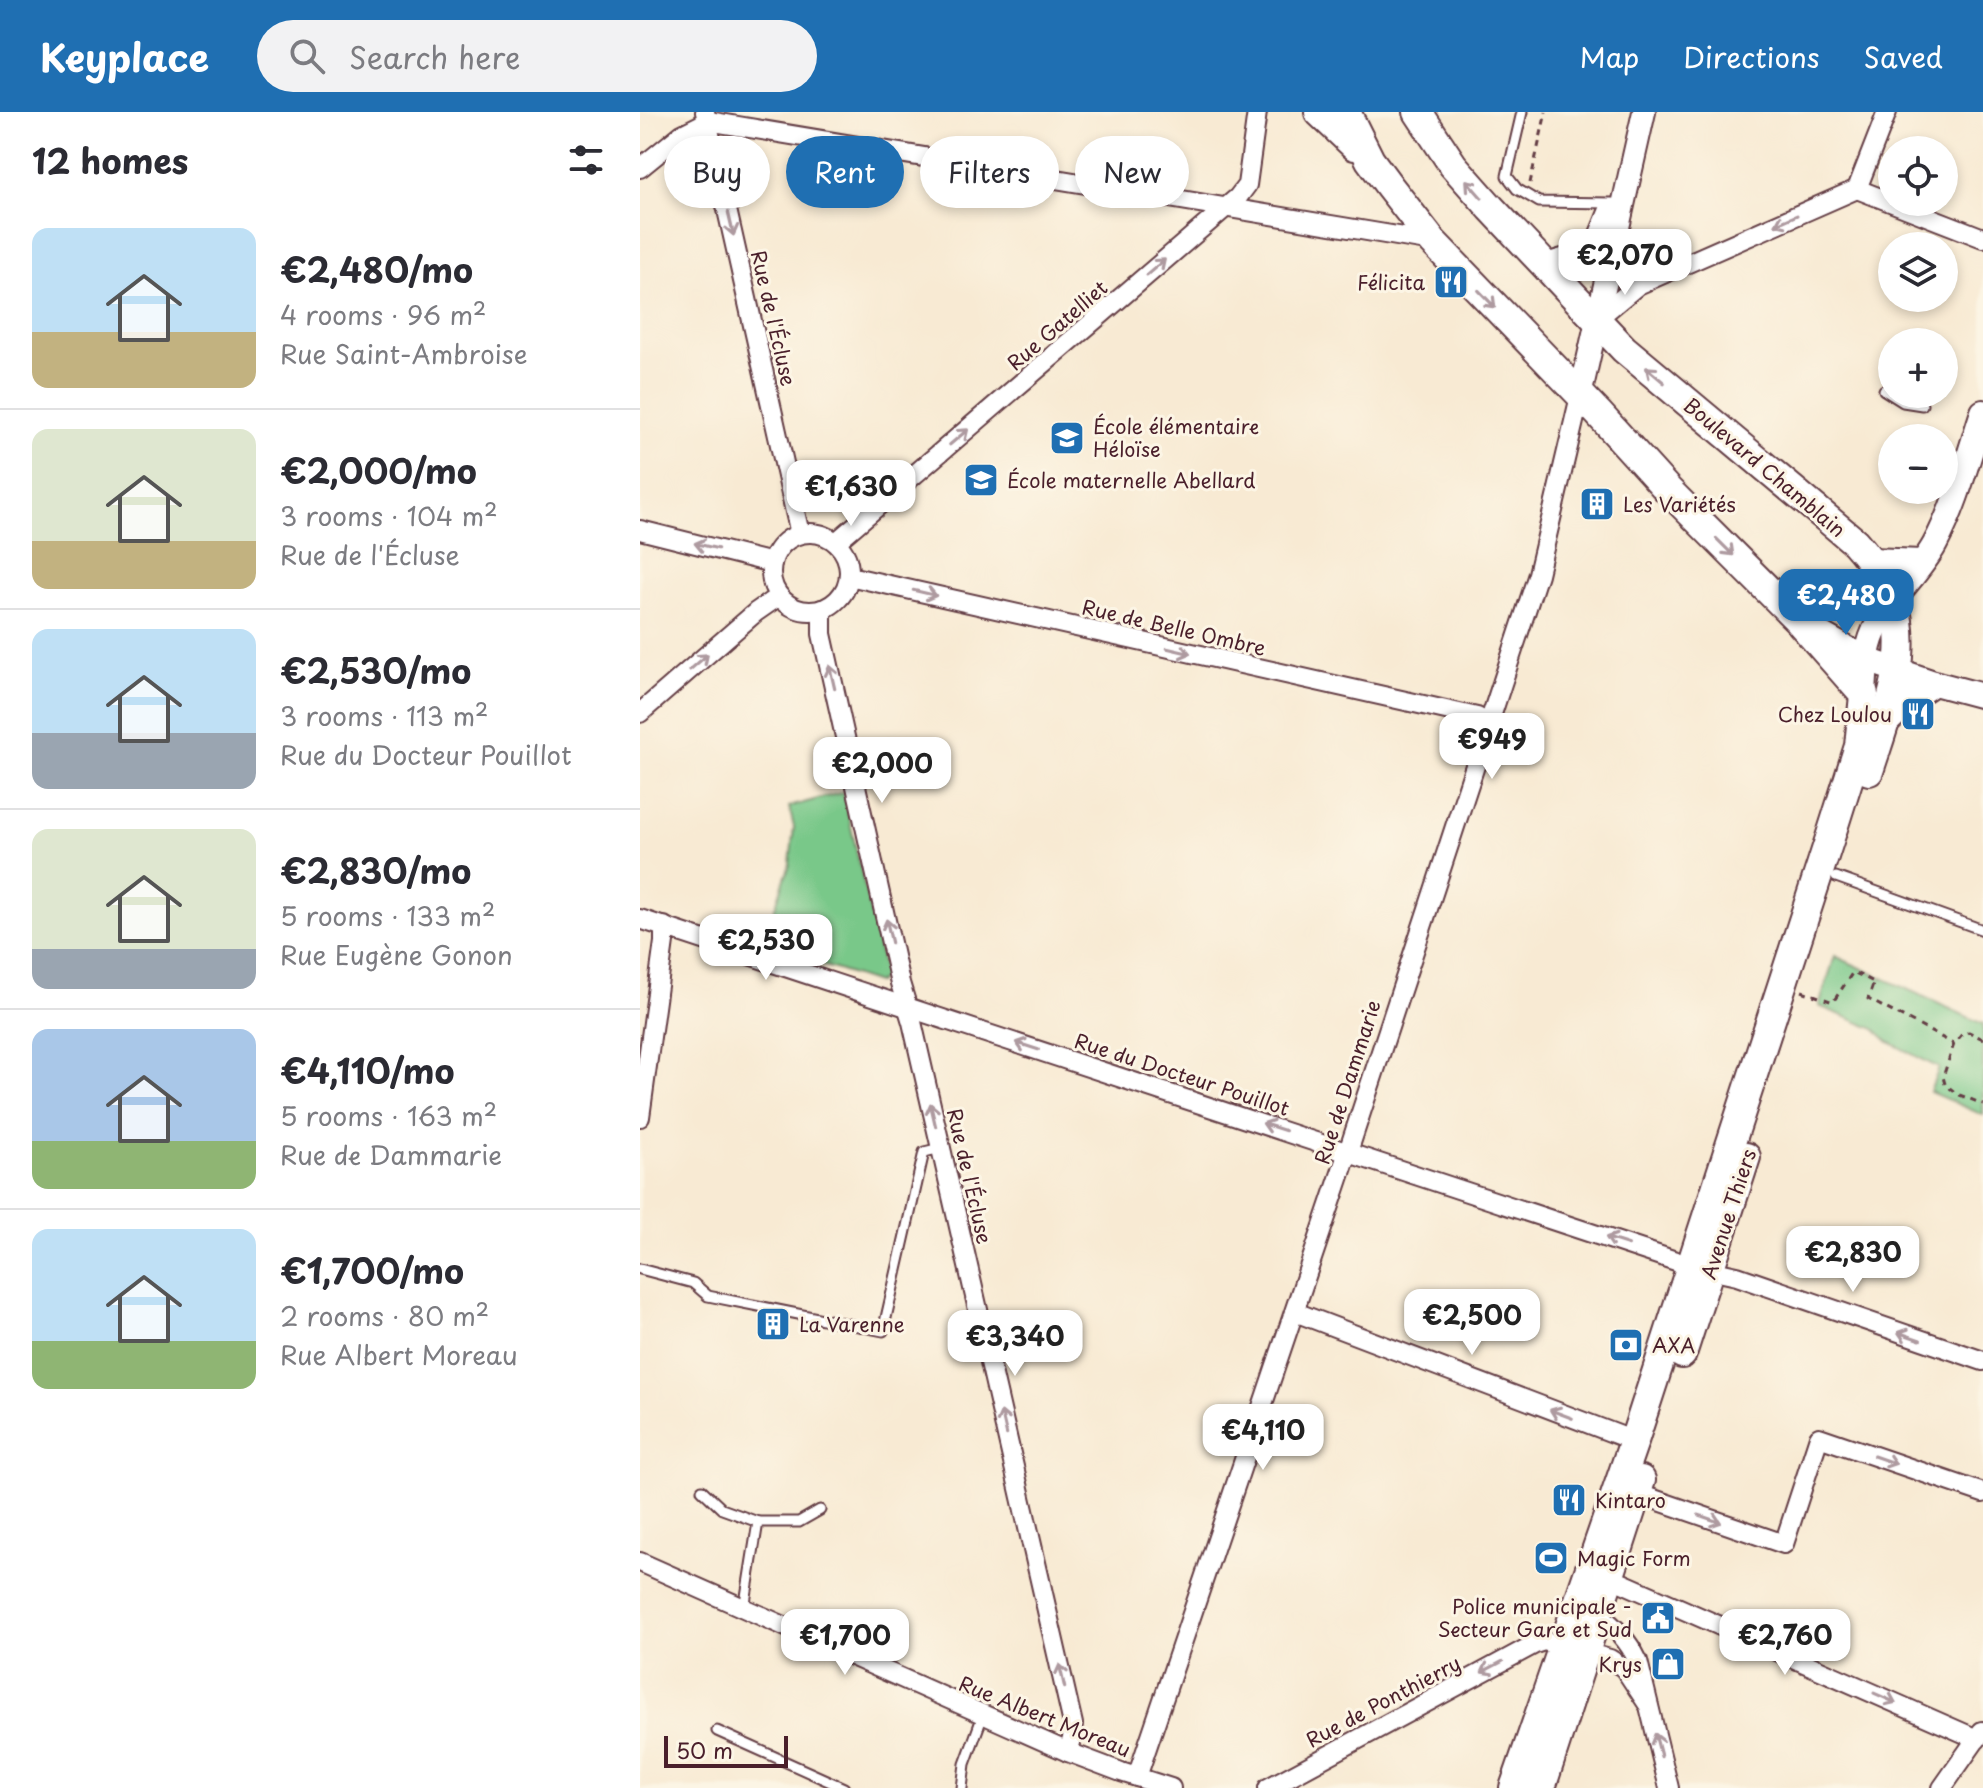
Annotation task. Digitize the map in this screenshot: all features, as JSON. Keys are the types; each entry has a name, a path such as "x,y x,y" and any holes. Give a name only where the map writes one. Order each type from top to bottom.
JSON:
{"main road":[{"path":"1319,112 1370,160"},
{"path":"1346,112 1370,160 1433,242 1668,490 1798,620 1864,695"},
{"name":"Boulevard Chamblain","path":"1418,112 1453,165 1632,355 1855,542 1871,560 1893,600 1899,636"},
{"path":"1864,695 1869,645 1893,600 1934,547 1946,523 1978,442 1983,412"},
{"path":"1871,560 1922,562"},
{"path":"1798,620 1867,660 1897,672 1983,696"},
{"name":"Avenue Thiers","path":"1541,1788 1574,1648 1634,1441 1800,990 1883,726 1897,672 1899,636"},
{"path":"1883,726 1913,697 1934,683"},
{"name":"Avenue Thiers","path":"1514,1788 1574,1648 1597,1613 1636,1493 1700,1268 1859,746 1864,695"}],"street":[{"name":"Rue Gatelliet","path":"836,542 1238,197 1247,185 1257,112"},
{"path":"1580,396 1634,112"},
{"path":"1546,265 1583,254 1597,244 1619,203 1644,112"},
{"path":"1857,189 1887,112"},
{"path":"640,168 706,116 1433,242"},
{"name":"Rue de l'Écluse","path":"706,116 800,534"},
{"path":"1597,319 1638,285 1857,189 1983,238"},
{"name":"Rue de Dammarie","path":"1137,1777 1295,1312 1538,574 1580,396"},
{"path":"640,530 772,563"},
{"path":"813,533 836,542 844,552 849,576 846,587 832,604 810,611 798,609 779,596 771,574 772,563 782,544 800,534 813,533"},
{"name":"Rue de Belle Ombre","path":"849,576 1477,717 1489,723"},
{"path":"640,713 756,612 779,596"},
{"name":"Rue de l'Écluse","path":"822,609 822,634 1073,1724 1068,1752"},
{"name":"Rue du Docteur Pouillot","path":"640,919 1700,1268 1737,1276 1983,1361"},
{"path":"640,1117 664,926"},
{"path":"1295,1312 1634,1441"},
{"path":"1636,1493 1784,1544 1819,1437 1983,1493"},
{"name":"Rue Albert Moreau","path":"640,1562 1068,1752 1171,1788"},
{"path":"1609,1577 1980,1734 1942,1788"},
{"path":"1597,1613 1617,1629 1632,1647 1644,1682 1669,1788"},
{"name":"Rue de Ponthierry","path":"1268,1788 1535,1644 1544,1641 1574,1648"},
{"path":"1624,1668 1632,1647"},
{"path":"1574,1648 1610,1659 1624,1668 1647,1703"}],"lane":[{"path":"1522,112 1507,176 1517,189 1539,202 1619,203"},
{"path":"1836,877 1983,930"},
{"path":"640,1269 693,1283 708,1296 883,1331 924,1152 941,1148"},
{"path":"702,1490 722,1509 758,1522 799,1522 820,1510"},
{"path":"744,1609 758,1522"},
{"path":"962,1788 965,1764 983,1715"},
{"path":"717,1731 844,1788"}],"path":[{"path":"1530,186 1546,112"},
{"path":"1800,990 1833,1002 1853,972 1874,982 1868,999 1954,1044"},
{"path":"1983,1039 1969,1032 1963,1033 1954,1044 1943,1077 1945,1084 1957,1094 1983,1104"}],"green space":[{"path":"843,792 885,976 877,983 762,945 790,864 794,827 789,807"},
{"path":"1835,956 1983,1024 1983,1115 1930,1092 1939,1068 1889,1042 1875,1029 1819,1006"}],"place":[{"name":"Félicita","path":"1451,282"},
{"name":"École élémentaire Héloïse","path":"1067,438"},
{"name":"École maternelle Abellard","path":"981,480"},
{"name":"Les Variétés","path":"1597,504"},
{"name":"Chez Loulou","path":"1918,714"},
{"name":"La Varenne","path":"773,1324"},
{"name":"AXA","path":"1626,1345"},
{"name":"Kintaro","path":"1569,1500"},
{"name":"Magic Form","path":"1551,1558"},
{"name":"Police municipale - Secteur Gare et Sud","path":"1658,1618"},
{"name":"Krys","path":"1668,1664"}]}
